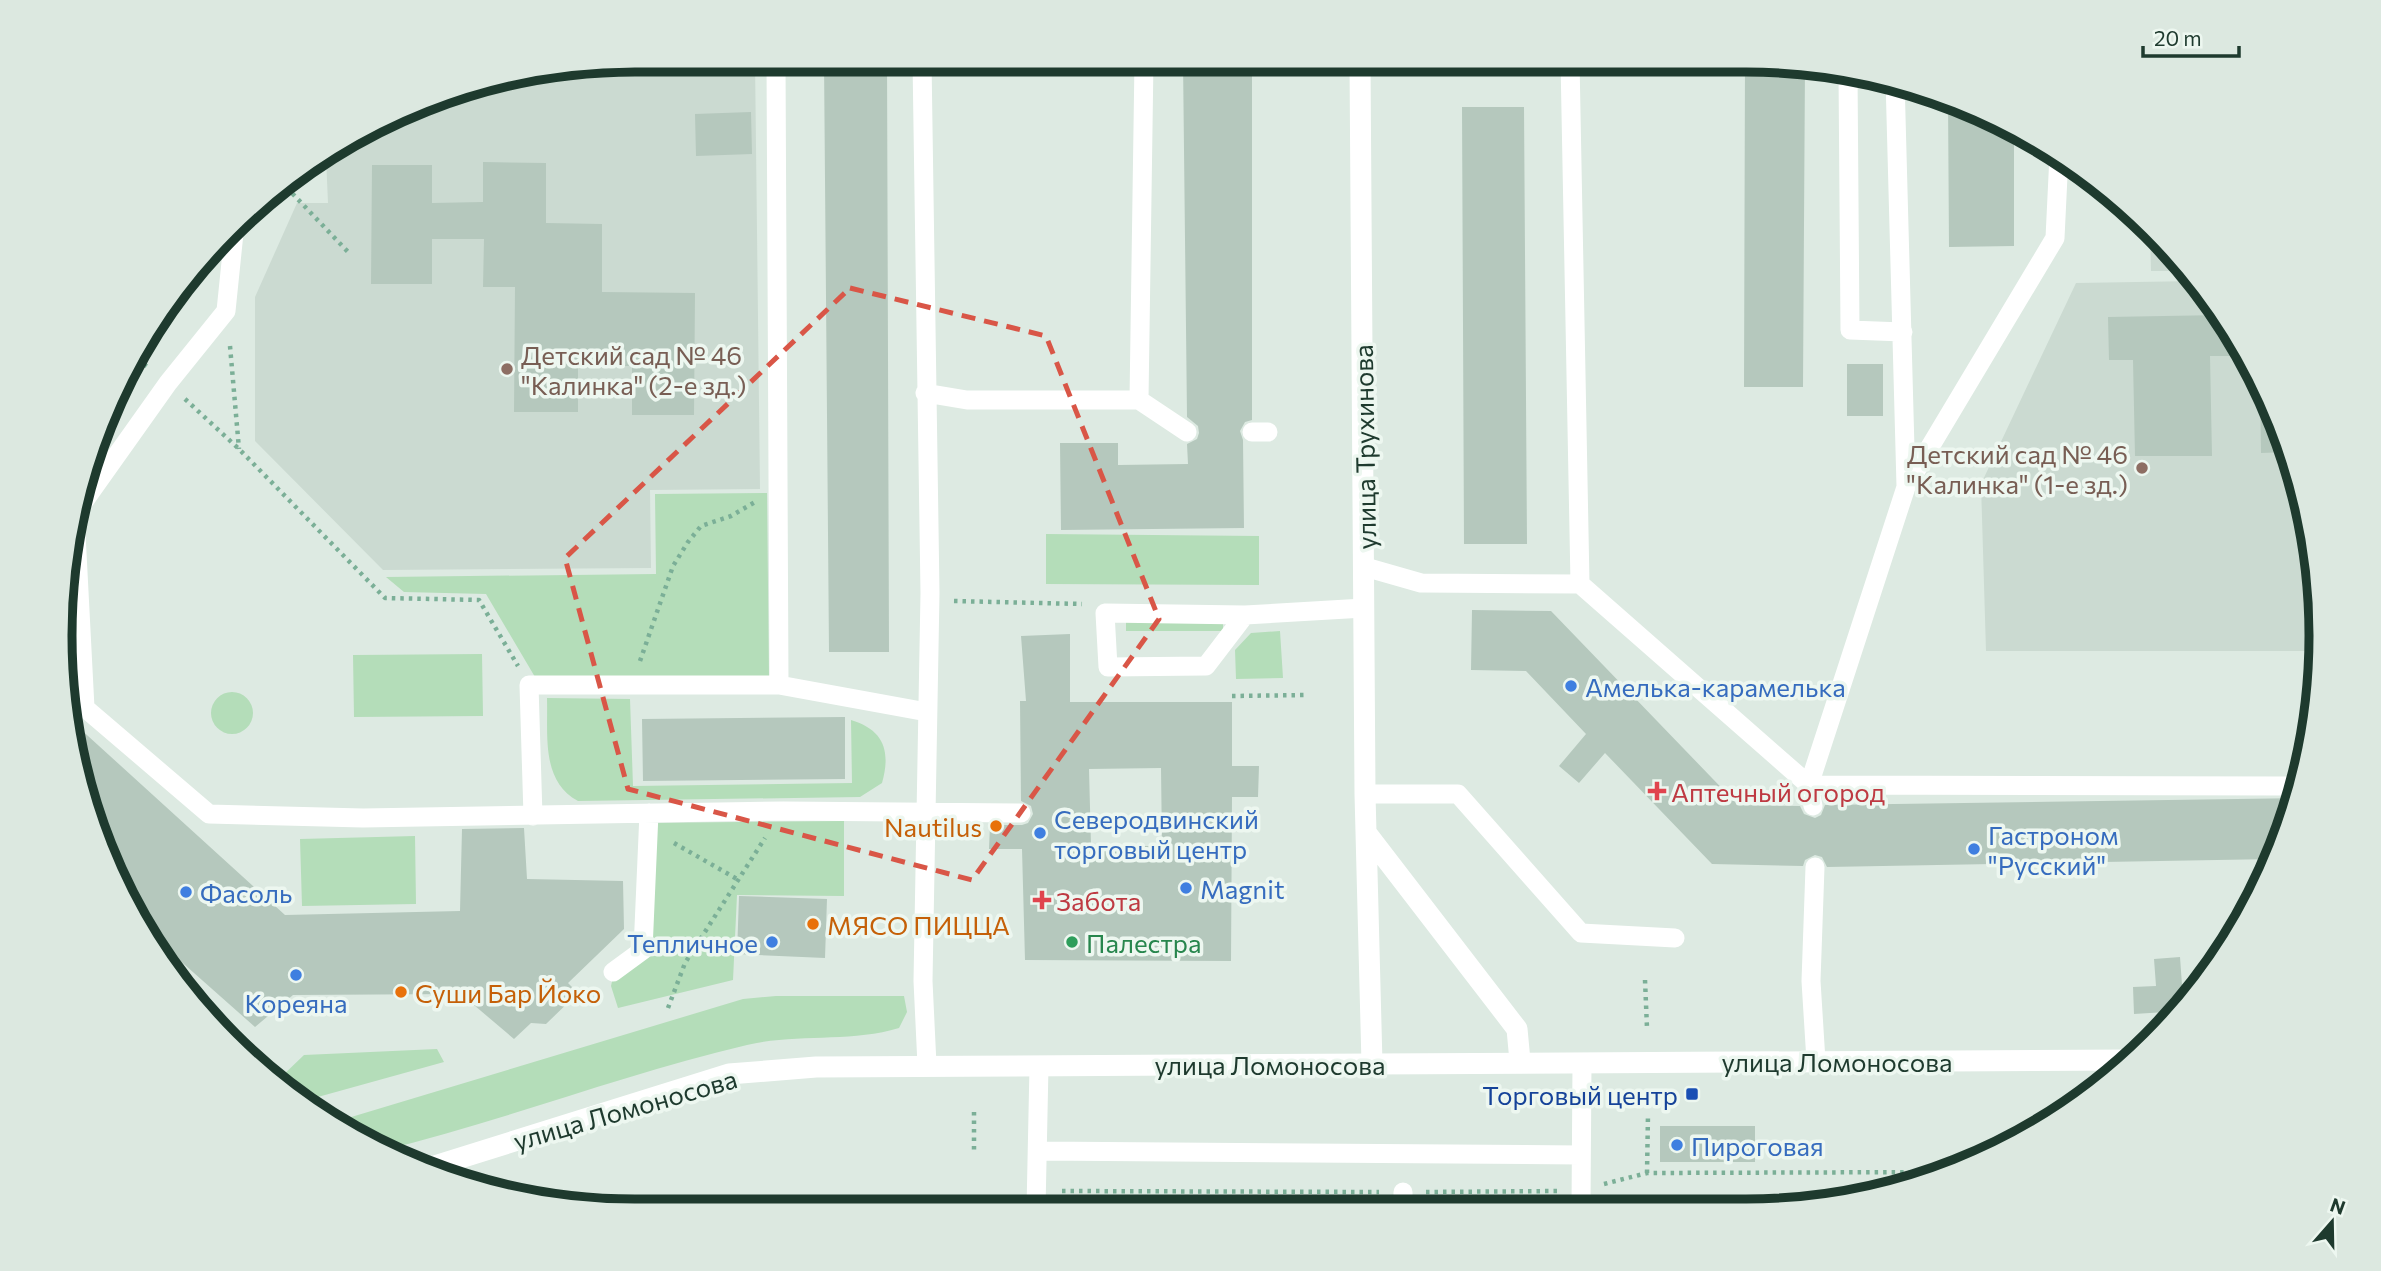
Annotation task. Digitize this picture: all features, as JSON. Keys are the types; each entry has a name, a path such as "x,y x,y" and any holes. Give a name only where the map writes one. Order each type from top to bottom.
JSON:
{"street":[{"name":"улица Трухинова","path":"1360,72 1365,794 1372,1064"},
{"path":"1367,834 1517,1029 1520,1061"},
{"name":"улица Ломоносова","path":"440,1163 729,1074 816,1067 1520,1061 2116,1060"}],"lane":[{"path":"776,72 779,685"},
{"path":"922,72 930,593 923,981 927,1065"},
{"path":"1139,400 1144,72"},
{"path":"1570,72 1580,584"},
{"path":"1848,82 1850,330 1903,332"},
{"path":"1895,92 1906,487"},
{"path":"1813,806 1810,785 1906,487 2054,238 2058,167"},
{"path":"91,492 168,383 226,311 233,241"},
{"path":"925,393 967,400 1139,400 1187,432"},
{"path":"77,560 85,708 209,814 363,818 783,811 927,810 1021,813"},
{"path":"1365,566 1421,583 1580,584 1810,785 2288,786"},
{"path":"1245,615 1206,666 1108,667 1105,613 1245,615 1364,608"},
{"path":"533,816 529,685 779,685 928,712"},
{"path":"1365,794 1458,794 1581,933 1675,938"},
{"path":"612,972 643,950 649,813"},
{"path":"1815,867 1811,981 1816,1061"},
{"path":"1580,1199 1582,1063"},
{"path":"1037,1199 1039,1066"},
{"path":"1038,1151 1581,1155"}],"path":[{"path":"289,191 349,253"},
{"path":"226,311 239,449"},
{"path":"168,383 239,449 386,598 479,600 529,685"},
{"path":"631,685 673,566 688,541 701,526 731,516 777,484"},
{"path":"930,593 962,604 1089,604 1105,613"},
{"path":"1232,695 1306,695"},
{"path":"668,1008 685,963 783,811"},
{"path":"649,813 668,839 737,880"},
{"path":"1645,980 1647,1028"},
{"path":"974,1112 974,1151"},
{"path":"1647,1173 1648,1114"},
{"path":"1580,1199 1647,1173 1917,1172"}],"highlighted area":[{"path":"850,288 1046,336 1159,619 972,880 628,789 565,558"}],"shaded area":[{"name":"Детский сад № 46 \"Калинка\" (2-е зд.)","path":"755,72 760,489 650,490 651,568 383,570 255,441 255,297 297,203 328,203 326,164 386,130 454,102 526,83 599,73"},
{"path":"2150,244 2175,271 2151,271"},
{"name":"Детский сад № 46 \"Калинка\" (1-е зд.)","path":"2184,281 2214,322 2251,386 2279,454 2290,490 2304,562 2309,651 1986,651 1981,484 2076,283"}],"green space":[{"path":"767,493 769,676 535,677 486,594 404,592 386,577 656,574 655,494"},
{"path":"1046,534 1259,536 1259,585 1046,584"},
{"path":"1126,621 1223,621 1223,631 1126,631"},
{"path":"1280,631 1283,678 1236,679 1235,650 1251,633"},
{"path":"482,654 483,716 354,717 353,655"},
{"path":"232,692 247,698 253,713 247,728 232,734 217,728 211,713 217,698"},
{"path":"547,698 630,699 633,786 852,783 851,720 862,724 878,736 885,752 885,772 882,783 860,797 578,801 566,792 552,770 547,742"},
{"path":"844,821 844,896 737,895 733,980 618,1008 611,986 613,977 648,956 649,823"},
{"path":"415,836 416,904 302,906 300,839"},
{"path":"776,996 904,996 907,1012 899,1028 880,1033 785,1039 747,1045 398,1146 346,1119 743,999"},
{"path":"437,1049 444,1062 314,1098 283,1075 304,1055"}],"building":[{"path":"824,72 887,72 889,652 829,652"},
{"path":"1183,72 1252,72 1252,420 1245,422 1240,431 1243,440 1244,528 1061,530 1060,443 1118,443 1118,465 1188,464 1187,444 1197,439 1199,433 1198,426 1187,417"},
{"path":"1745,72 1805,75 1803,387 1744,387"},
{"path":"1462,107 1524,107 1527,544 1464,544"},
{"path":"1948,110 2014,140 2014,246 1949,247"},
{"path":"751,112 752,154 696,156 695,114"},
{"path":"483,162 546,163 546,223 602,224 602,292 695,293 694,415 632,415 632,366 578,366 578,412 514,412 515,287 483,287 484,239 432,239 432,284 371,284 372,165 432,165 432,203 483,202"},
{"path":"2209,315 2235,356 2210,356 2212,456 2135,456 2133,360 2109,360 2108,317"},
{"path":"1847,364 1883,364 1883,416 1847,416"},
{"path":"2260,407 2278,452 2261,453"},
{"path":"1472,610 1551,611 1738,805 1800,806 1804,814 1815,818 1821,815 1825,805 2285,798 2262,859 1827,867 1822,857 1815,855 1805,860 1803,866 1712,864 1605,753 1579,783 1559,766 1586,734 1526,671 1471,670"},
{"name":"Северодвинский торговый центр","path":"1070,634 1070,702 1232,702 1232,766 1259,766 1258,797 1232,797 1231,961 1025,960 1022,849 989,849 990,825 1022,825 1028,823 1033,814 1031,806 1021,801 1020,701 1026,701 1021,636","holes":["1161,768 1162,846 1091,846 1089,769"]},
{"path":"845,717 845,779 643,781 642,719"},
{"path":"80,729 285,915 460,911 462,829 524,828 527,879 623,881 624,929 568,983 578,993 546,1024 531,1023 514,1039 461,994 293,995 255,1027 167,949 147,917 130,885 102,817"},
{"path":"739,896 827,899 825,958 737,954"},
{"path":"2180,957 2182,985 2188,985 2164,1012 2134,1014 2133,987 2156,986 2154,959"},
{"path":"1660,1126 1755,1126 1755,1162 1660,1162"}],"place":[{"name":"Детский сад № 46 \"Калинка\" (2-е зд.)","path":"507,369"},
{"name":"Детский сад № 46 \"Калинка\" (1-е зд.)","path":"2142,468"},
{"name":"Амелька-карамелька","path":"1571,686"},
{"name":"Аптечный огород","path":"1657,791"},
{"name":"Nautilus","path":"996,826"},
{"name":"Северодвинский торговый центр","path":"1040,833"},
{"name":"Гастроном \"Русский\"","path":"1974,849"},
{"name":"Magnit","path":"1186,888"},
{"name":"Фасоль","path":"186,892"},
{"name":"Забота","path":"1042,900"},
{"name":"МЯСО ПИЦЦА","path":"813,924"},
{"name":"Тепличное","path":"772,942"},
{"name":"Палестра","path":"1072,942"},
{"name":"Кореяна","path":"296,975"},
{"name":"Суши Бар Йоко","path":"401,992"},
{"name":"Торговый центр","path":"1692,1094"},
{"name":"Пироговая","path":"1677,1145"}]}
